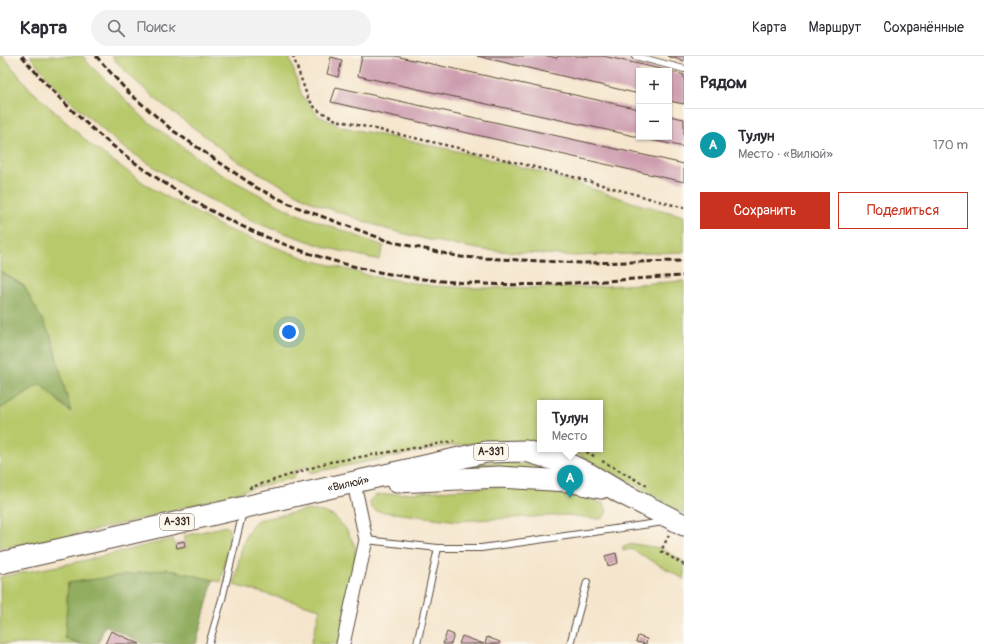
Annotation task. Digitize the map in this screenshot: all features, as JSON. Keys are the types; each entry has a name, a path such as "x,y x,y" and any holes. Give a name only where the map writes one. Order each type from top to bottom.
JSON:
{"highway":[{"name":"«Вилюй»","path":"0,563 486,452 526,451 568,464 680,523"},
{"path":"354,483 499,477 568,481 621,493"}],"street":[{"path":"343,644 366,540 354,483"}],"lane":[{"path":"635,56 684,69"},
{"path":"209,644 222,599 244,507"},
{"path":"366,540 438,548 481,548 680,523"},
{"path":"417,644 438,548"},
{"path":"570,644 587,582"}],"path":[{"path":"293,56 308,98 316,109 336,120 467,150 570,176 684,208"},
{"path":"586,452 650,487"},
{"path":"680,523 661,551 684,565"}],"green space":[{"path":"0,56 3,56 30,89 92,146 151,188 226,229 308,259 371,276 433,286 473,288 593,287 684,281 684,514 653,495 578,454 571,452 603,452 603,400 537,400 537,442 492,441 442,447 309,473 307,467 294,471 295,477 148,517 74,535 0,548 0,409 40,384 70,412 24,286 0,271"},
{"path":"30,56 83,56 88,63 146,120 217,172 292,212 384,246 379,260 328,248 253,222 184,186 120,145 57,89"},
{"path":"111,56 289,56 302,96 319,116 342,127 448,149 538,171 635,203 684,216 684,252 574,256 483,250 429,240 386,229 314,203 239,162 157,100 129,75"},
{"path":"0,271 24,286 51,336 71,412 40,384 0,409"},
{"path":"490,462 525,464 560,472 443,472"},
{"path":"510,486 573,493 604,504 607,511 603,518 599,519 566,515 458,521 376,511 370,504 372,498 378,495"},
{"path":"307,510 324,512 335,517 346,529 355,546 356,568 339,644 311,644 320,609 234,585 244,541 257,520"},
{"path":"226,526 229,529 230,536 221,582 167,569 68,583 65,638 81,644 0,644 0,577 73,563 173,539 176,550 187,547 184,536"},
{"path":"634,544 660,548 684,562 684,579 631,549 623,551 623,546"},
{"path":"167,569 213,580 196,644 142,644 105,625 98,644 81,644 65,638 68,583"}],"building":[{"path":"362,56 395,56 636,108 636,136 358,76"},
{"path":"477,56 548,56 557,58 558,56 603,56 656,68 636,68 636,93"},
{"path":"667,56 684,56 684,61"},
{"path":"331,57 342,60 338,77 327,74"},
{"path":"672,72 684,75 684,104 672,102"},
{"path":"336,87 684,164 684,182 331,102"},
{"path":"672,117 684,119 684,147 651,140 672,140"},
{"path":"184,541 185,546 177,548 176,543"},
{"path":"616,553 618,563 608,566 605,556"},
{"path":"111,631 140,644 105,644"},
{"path":"447,632 454,635 451,644 443,644"},
{"path":"462,636 484,644 459,644"},
{"path":"638,636 647,639 646,644 636,642"},
{"path":"487,637 500,642 499,644 485,644"}],"railway":[{"path":"22,56 53,92 88,125 126,156 166,184 208,209 251,231 296,249 359,268 413,278 468,283 511,285 684,276"},
{"path":"96,56 128,92 172,130 257,188 294,206 388,241 461,257 581,263 684,261"}],"place":[{"name":"Тулун","path":"570,498"}]}
